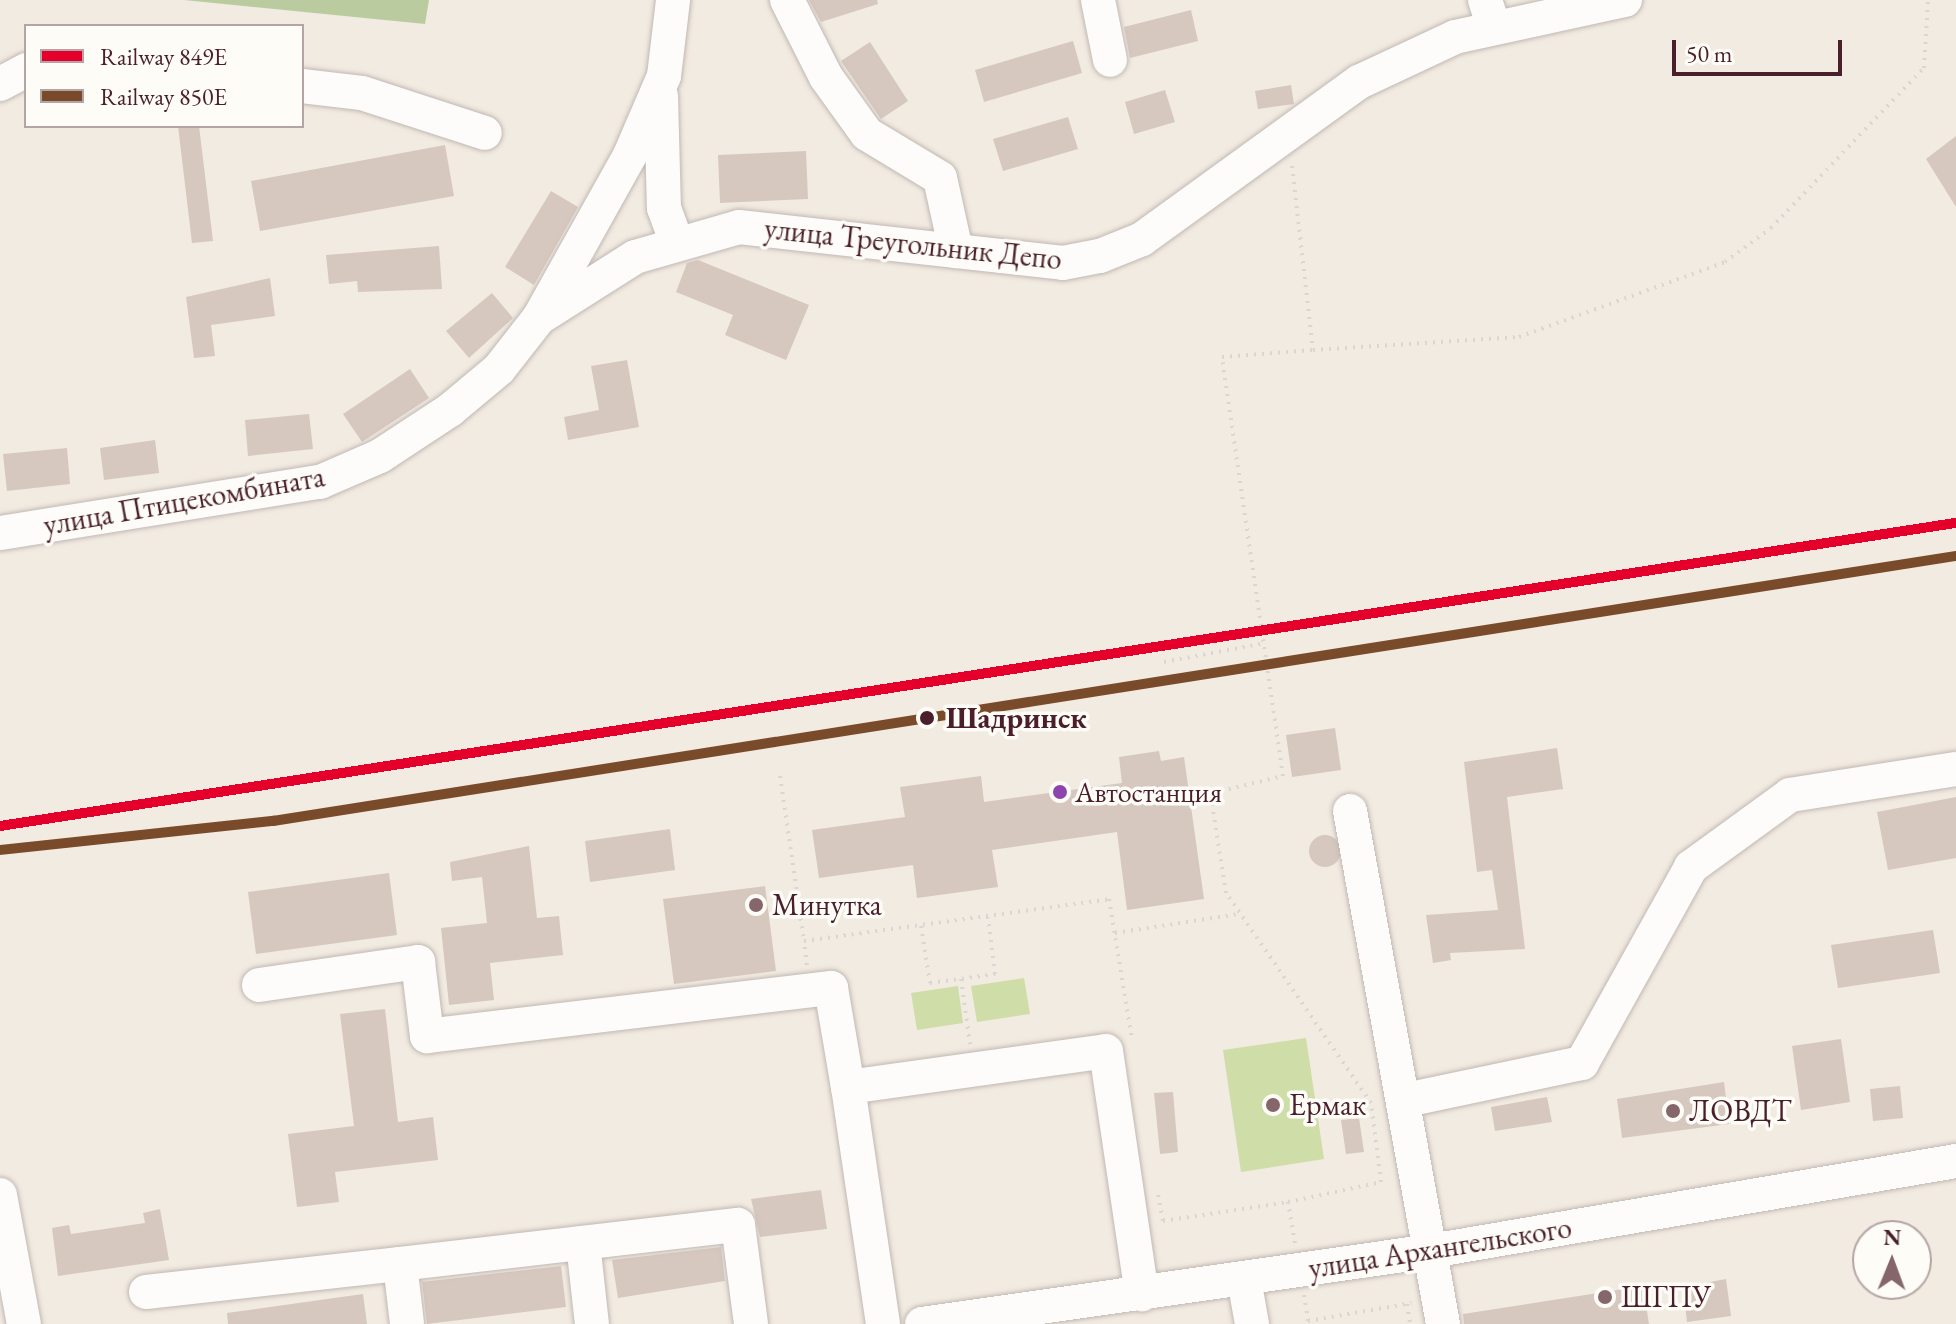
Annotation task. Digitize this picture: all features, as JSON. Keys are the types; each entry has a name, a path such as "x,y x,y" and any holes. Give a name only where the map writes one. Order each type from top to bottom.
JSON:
{"street":[{"name":"улица Птицекомбината","path":"0,533 320,482 380,456 450,410 499,369 539,318 661,83 673,0"},
{"path":"787,0 826,77 867,134 940,178 956,251"},
{"path":"1098,0 1110,60"},
{"name":"улица Треугольник Депо","path":"539,318 584,284 676,241 739,227 789,228 1063,263 1100,256 1142,239 1288,128 1359,82 1455,37 1490,14 1625,0"},
{"path":"0,84 24,71"},
{"path":"661,83 664,208 676,241"},
{"path":"304,86 362,93 485,133"},
{"path":"1406,1100 1582,1063 1691,867 1790,795 1956,769"},
{"path":"1350,811 1406,1100 1431,1251 1429,1309"},
{"path":"259,985 418,962 427,1036 831,988 883,1324"},
{"path":"848,1087 1106,1051 1142,1294"},
{"name":"улица Архангельского","path":"922,1324 1431,1251 1956,1161"},
{"path":"0,1195 24,1324"},
{"path":"146,1292 738,1225 751,1324"},
{"path":"583,1243 592,1324"},
{"path":"400,1264 407,1324"},
{"path":"1244,1279 1252,1324"}],"path":[{"path":"1157,1191 1163,1221 1288,1202 1381,1182 1371,1103 1226,893 1212,804 1221,791 1282,781 1277,720 1222,357 1519,337 1725,262 1771,228 1861,127 1912,84 1930,45 1928,0"},
{"path":"1288,128 1313,350"},
{"path":"1164,662 1266,643"},
{"path":"780,776 810,990"},
{"path":"804,941 1109,899 1135,1054"},
{"path":"1115,933 1240,914"},
{"path":"921,926 930,983 995,974 987,916"},
{"path":"961,979 970,1047 984,1045"},
{"path":"1288,1202 1308,1321 1429,1309"},
{"path":"1410,1324 1429,1309"}],"green space":[{"path":"184,0 429,0 425,24"},
{"path":"1024,978 1030,1014 977,1022 971,986"},
{"path":"958,986 963,1023 917,1030 911,993"},
{"name":"Ермак","path":"1306,1038 1324,1159 1241,1172 1223,1050"}],"building":[{"path":"809,0 877,0 878,4 821,22"},
{"path":"1191,10 1198,41 1130,58 1124,27"},
{"path":"1073,41 1082,73 984,102 975,70"},
{"path":"870,42 908,101 881,119 841,61"},
{"path":"1291,85 1294,104 1258,109 1255,91"},
{"path":"1165,90 1175,122 1134,134 1125,102"},
{"path":"1068,117 1078,149 1003,171 993,139"},
{"path":"178,128 199,128 213,241 192,243"},
{"path":"1956,136 1956,207 1926,159"},
{"path":"445,145 454,196 260,231 251,181"},
{"path":"806,151 808,199 720,203 718,155"},
{"path":"551,191 578,207 534,285 505,267"},
{"path":"439,246 442,289 358,292 357,281 329,284 326,255"},
{"path":"698,260 809,305 786,360 725,335 733,315 676,292 687,263"},
{"path":"270,278 275,316 211,325 215,356 194,358 186,297"},
{"path":"492,293 513,318 469,358 446,331"},
{"path":"627,360 639,427 568,440 564,417 599,410 591,366"},
{"path":"410,369 429,398 362,442 343,414"},
{"path":"309,414 313,449 248,456 245,420"},
{"path":"155,440 159,473 104,480 100,448"},
{"path":"67,448 70,484 7,491 3,454"},
{"path":"1335,728 1341,770 1292,777 1286,735"},
{"path":"1557,748 1563,789 1507,797 1525,949 1450,953 1451,960 1433,963 1426,915 1498,910 1492,870 1477,872 1464,762"},
{"name":"Шадринск","path":"1159,751 1161,761 1184,757 1204,899 1127,910 1117,832 992,850 998,887 917,898 913,865 819,878 812,830 905,817 900,787 981,776 984,802 1122,783 1119,757"},
{"path":"1956,797 1956,858 1888,870 1877,812"},
{"path":"670,829 675,870 590,882 585,841"},
{"path":"1325,835 1336,840 1341,851 1336,862 1325,867 1314,862 1309,851 1314,840"},
{"path":"529,846 537,918 559,916 563,955 490,963 494,1000 449,1005 441,928 487,923 482,877 452,881 450,862"},
{"path":"389,873 397,935 256,954 248,892"},
{"path":"765,886 776,971 674,984 663,899"},
{"path":"1933,930 1940,973 1838,988 1831,945"},
{"path":"385,1009 398,1122 433,1117 438,1160 335,1172 339,1202 297,1207 288,1134 354,1126 340,1014"},
{"path":"1841,1039 1850,1102 1801,1110 1792,1046"},
{"name":"ЛОВДТ","path":"1724,1082 1729,1124 1622,1138 1617,1099"},
{"path":"1900,1086 1903,1118 1873,1121 1870,1089"},
{"path":"1173,1092 1178,1152 1160,1154 1154,1093"},
{"path":"1547,1097 1552,1122 1495,1131 1491,1107"},
{"path":"1359,1118 1364,1152 1346,1154 1341,1120"},
{"path":"821,1190 827,1229 760,1237 751,1199"},
{"path":"160,1209 169,1260 58,1276 52,1228 69,1225 71,1234 145,1223 143,1213"},
{"path":"721,1247 725,1281 618,1298 612,1260"},
{"path":"561,1266 566,1307 427,1324 422,1282"},
{"path":"1726,1279 1731,1316 1687,1322 1683,1287"},
{"name":"ШГПУ","path":"1643,1286 1649,1324 1464,1324 1463,1314"},
{"path":"363,1294 367,1324 228,1324 227,1313"}],"rail line":[{"name":"849Е","path":"0,826 1956,523"},
{"name":"850Е","path":"0,850 273,821 1956,556"}],"place":[{"name":"Шадринск","path":"927,718"},
{"name":"Автостанция","path":"1060,792"},
{"name":"Минутка","path":"756,905"},
{"name":"Ермак","path":"1273,1105"},
{"name":"ЛОВДТ","path":"1673,1111"},
{"name":"ШГПУ","path":"1605,1297"}]}
